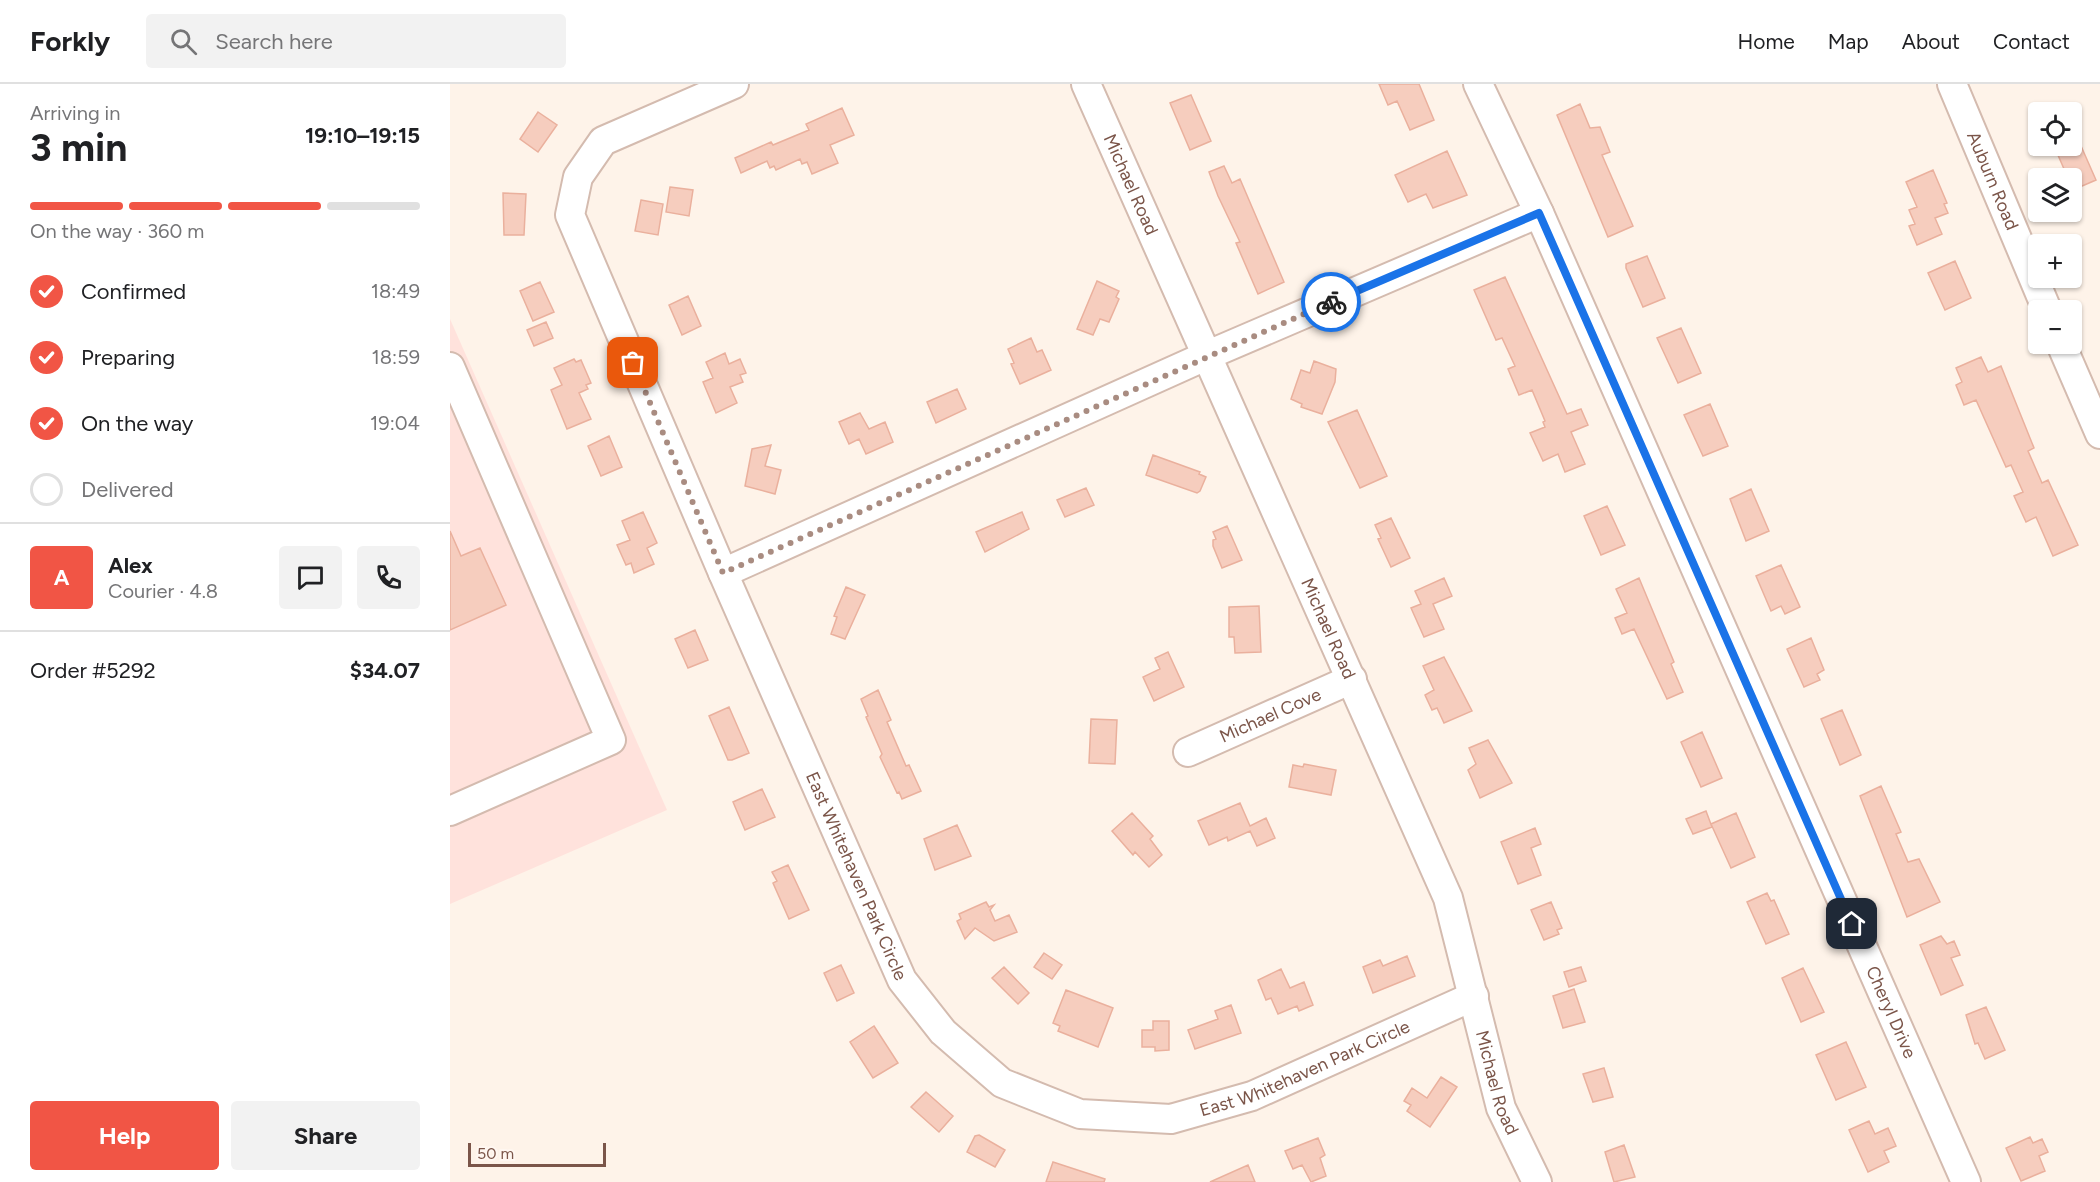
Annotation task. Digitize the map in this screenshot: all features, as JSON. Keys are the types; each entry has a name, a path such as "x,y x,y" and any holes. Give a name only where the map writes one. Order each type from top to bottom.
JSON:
{"street":[{"name":"East Whitehaven Park Circle","path":"734,84 603,141 578,177 570,215 723,573 902,980 943,1032 1002,1083 1080,1114 1171,1119 1252,1096 1474,996"},
{"name":"Michael Road","path":"1086,84 1448,898 1501,1108 1537,1182"},
{"name":"Cheryl Drive","path":"1478,84 1539,213 1966,1182"},
{"name":"Auburn Road","path":"1952,84 2044,300"},
{"path":"723,573 1208,355 1539,213"},
{"path":"2066,354 2099,427"},
{"path":"450,367 611,740 450,811"},
{"name":"Michael Cove","path":"1188,752 1352,679"}],"shaded area":[{"path":"450,319 667,810 450,904"}],"building":[{"path":"1379,84 1419,84 1434,120 1410,130 1397,101 1388,105"},
{"path":"1191,95 1211,141 1190,150 1170,103"},
{"path":"1580,104 1590,128 1600,127 1610,152 1602,155 1633,226 1608,237 1557,115"},
{"path":"842,108 854,135 830,145 838,163 812,174 807,162 802,164 800,159 776,170 774,166 770,168 767,161 741,173 735,158 771,142 773,145 809,130 806,124"},
{"path":"538,112 557,125 538,152 520,139"},
{"path":"2082,148 2096,180 2082,186 2082,168 2064,168 2058,156 2082,156"},
{"path":"1447,151 1467,195 1433,208 1426,194 1408,202 1395,175"},
{"path":"1224,166 1232,183 1240,179 1284,282 1258,294 1236,243 1240,242 1209,172"},
{"path":"1933,170 1947,203 1944,204 1948,213 1935,218 1942,234 1917,245 1909,226 1915,224 1909,210 1917,207 1906,182"},
{"path":"670,187 693,190 689,216 666,212"},
{"path":"503,193 526,194 524,235 504,235"},
{"path":"641,200 663,204 658,235 635,231"},
{"path":"1647,256 1665,298 1643,307 1626,264"},
{"path":"1955,261 1971,298 1945,310 1928,273"},
{"path":"1505,277 1567,414 1581,409 1588,425 1571,432 1585,464 1565,472 1558,454 1543,461 1530,433 1545,427 1543,422 1545,421 1532,390 1519,395 1508,369 1515,366 1502,338 1496,340 1474,290"},
{"path":"1097,281 1119,291 1116,297 1119,299 1109,322 1100,319 1093,335 1077,329"},
{"path":"540,282 554,312 533,321 520,291"},
{"path":"688,296 701,326 682,335 669,305"},
{"path":"546,322 553,338 534,346 527,330"},
{"path":"1681,328 1701,373 1678,383 1657,338"},
{"path":"1031,338 1037,352 1042,350 1051,370 1020,384 1011,364 1014,363 1008,349"},
{"path":"725,353 729,364 740,359 746,373 740,375 743,382 730,387 737,403 716,413 703,382 713,378 706,362"},
{"path":"1981,357 1988,372 2001,366 2034,448 2028,451 2042,483 2048,480 2078,545 2053,556 2036,517 2026,522 2014,496 2023,492 2011,465 2006,467 1976,400 1964,405 1956,385 1962,382 1956,368"},
{"path":"574,359 576,362 581,360 591,383 586,385 588,389 579,393 591,419 567,429 551,390 562,385 554,368"},
{"path":"1314,361 1336,369 1335,382 1322,414 1301,407 1302,404 1291,399 1301,370 1310,373"},
{"path":"957,389 966,409 936,423 927,402"},
{"path":"1710,404 1728,446 1703,456 1684,415"},
{"path":"1357,410 1387,476 1360,488 1328,422"},
{"path":"860,413 869,429 885,422 893,442 866,454 859,439 849,444 839,422"},
{"path":"609,436 622,467 601,476 588,446"},
{"path":"771,445 765,466 781,470 775,494 745,486 752,449"},
{"path":"1153,455 1200,472 1199,474 1206,477 1200,491 1197,493 1146,475"},
{"path":"1086,488 1094,505 1065,517 1057,500"},
{"path":"1751,489 1769,531 1746,541 1730,499"},
{"path":"1607,506 1625,545 1601,555 1584,516"},
{"path":"643,512 657,543 647,548 654,564 634,573 631,563 626,565 617,545 630,540 622,521"},
{"path":"1022,512 1029,529 985,552 976,532"},
{"path":"1391,518 1410,558 1391,567 1378,539 1381,538 1375,525"},
{"path":"1227,526 1242,560 1222,568 1213,546 1213,540 1216,539 1213,532"},
{"path":"450,531 461,556 480,548 506,605 450,630"},
{"path":"1781,565 1800,607 1785,614 1781,606 1771,611 1756,576"},
{"path":"1444,578 1452,596 1433,604 1444,629 1424,637 1411,608 1421,604 1415,591"},
{"path":"1639,578 1674,662 1671,664 1683,692 1667,699 1634,629 1622,634 1615,618 1627,613 1616,589"},
{"path":"846,587 865,595 845,639 831,634 837,617 834,616"},
{"path":"1259,606 1261,652 1235,653 1234,637 1229,637 1229,607"},
{"path":"695,630 708,660 688,668 675,639"},
{"path":"1811,638 1824,670 1817,674 1820,680 1804,687 1787,649"},
{"path":"1168,652 1184,687 1154,701 1143,677 1160,669 1155,658"},
{"path":"1444,657 1472,711 1444,723 1437,708 1432,710 1425,695 1434,690 1423,666"},
{"path":"878,690 891,720 887,722 906,766 909,765 921,791 902,799 880,757 882,754 861,699"},
{"path":"729,707 749,753 732,760 728,760 709,716"},
{"path":"1842,710 1861,755 1840,765 1821,719"},
{"path":"1091,719 1117,720 1115,764 1089,763"},
{"path":"1702,732 1722,778 1701,787 1681,742"},
{"path":"1488,740 1512,783 1480,798 1468,770 1476,764 1469,748"},
{"path":"1304,764 1336,770 1331,795 1289,787 1293,765 1303,767"},
{"path":"1881,786 1901,832 1896,834 1908,862 1919,859 1940,902 1907,917 1860,796"},
{"path":"762,789 775,817 745,830 733,802"},
{"path":"1240,803 1250,826 1266,818 1275,838 1257,846 1250,831 1228,841 1227,837 1209,845 1198,821"},
{"path":"1706,811 1712,827 1693,834 1686,819"},
{"path":"1132,813 1153,836 1150,839 1162,855 1149,867 1135,852 1133,855 1112,831"},
{"path":"1736,813 1755,857 1731,868 1711,824"},
{"path":"957,825 971,856 935,870 924,839"},
{"path":"1535,828 1541,844 1531,848 1541,875 1518,884 1501,842"},
{"path":"788,865 809,910 789,919 773,883 777,881 772,872"},
{"path":"1767,893 1771,901 1774,900 1789,934 1766,944 1747,902"},
{"path":"986,902 989,907 994,905 990,910 995,921 1009,915 1017,932 994,941 975,928 965,939 957,921 961,919 959,914"},
{"path":"1551,902 1562,928 1557,930 1559,934 1544,940 1531,910"},
{"path":"1941,936 1947,944 1954,941 1960,955 1951,958 1963,985 1941,995 1920,945"},
{"path":"1044,953 1062,965 1052,979 1034,967"},
{"path":"1407,956 1415,976 1373,993 1363,967 1380,960 1383,966"},
{"path":"841,965 854,993 837,1001 824,973"},
{"path":"1004,967 1029,993 1018,1004 992,978"},
{"path":"1581,967 1586,981 1569,987 1564,972"},
{"path":"1803,968 1824,1012 1801,1022 1782,978"},
{"path":"1281,969 1290,988 1304,982 1313,1005 1299,1011 1297,1006 1278,1014 1271,998 1266,1000 1258,980"},
{"path":"1574,989 1585,1022 1563,1028 1553,996"},
{"path":"1066,990 1113,1008 1098,1047 1058,1031 1060,1026 1053,1023"},
{"path":"1231,1005 1241,1033 1195,1049 1188,1030 1218,1019 1215,1011"},
{"path":"1986,1007 2005,1050 1985,1059 1978,1043 1975,1044 1966,1015"},
{"path":"1153,1021 1169,1021 1169,1050 1155,1051 1155,1047 1142,1047 1142,1030 1153,1030"},
{"path":"874,1026 898,1063 873,1078 850,1042"},
{"path":"1846,1042 1866,1087 1836,1100 1816,1055"},
{"path":"1604,1068 1613,1097 1593,1102 1583,1074"},
{"path":"1441,1077 1457,1087 1430,1127 1407,1111 1411,1105 1404,1101 1412,1088 1427,1098"},
{"path":"926,1092 953,1116 939,1132 911,1107"},
{"path":"1869,1121 1875,1134 1888,1128 1896,1146 1884,1151 1889,1162 1868,1172 1849,1130"},
{"path":"979,1135 1005,1150 995,1167 967,1152 975,1136"},
{"path":"2030,1137 2033,1143 2042,1139 2048,1152 2039,1156 2045,1171 2021,1181 2006,1148"},
{"path":"1318,1138 1325,1155 1320,1158 1326,1176 1311,1182 1302,1165 1293,1169 1285,1151"},
{"path":"1624,1145 1635,1177 1614,1182 1605,1152"},
{"path":"1053,1162 1105,1179 1104,1182 1046,1182"},
{"path":"1248,1165 1255,1182 1210,1182"}],"way so far":[{"path":"633,363 723,573 1331,302"}],"route":[{"path":"1331,302 1539,213 1852,924"}]}
